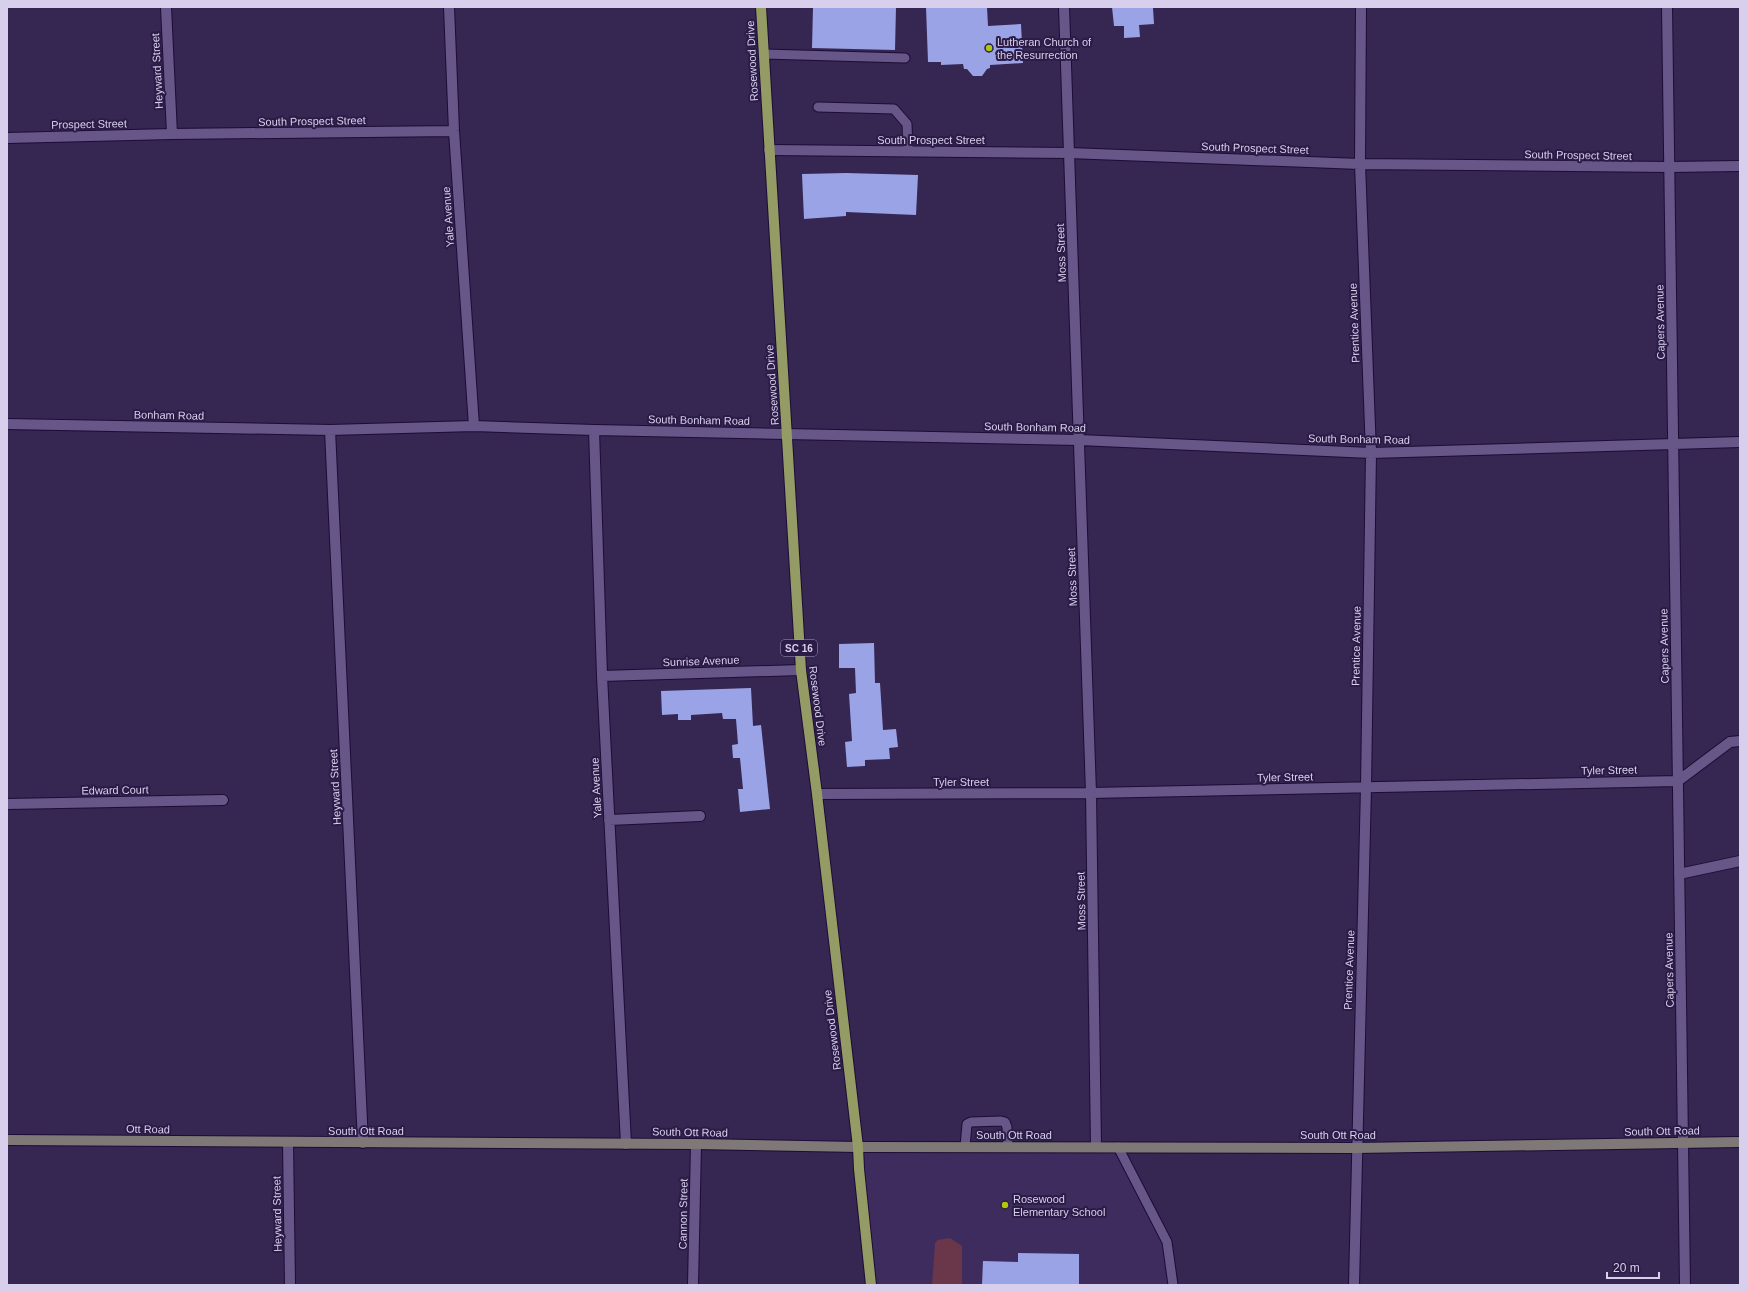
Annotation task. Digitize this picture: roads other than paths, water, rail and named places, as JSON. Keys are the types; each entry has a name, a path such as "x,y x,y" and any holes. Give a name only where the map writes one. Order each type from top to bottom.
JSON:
{"main road":[{"name":"Rosewood Drive","path":"761,7 801,670 858,1147 871,1285"}],"street":[{"name":"Heyward Street","path":"166,7 172,134"},
{"name":"Yale Avenue","path":"449,7 454,131 474,426"},
{"name":"Moss Street","path":"1064,7 1091,793 1096,1147"},
{"name":"Prentice Avenue","path":"1354,1285 1356,1148 1366,787 1371,453 1360,164 1361,7"},
{"name":"Capers Avenue","path":"1668,7 1685,1285"},
{"name":"South Prospect Street","path":"172,134 454,131"},
{"name":"Prospect Street","path":"7,138 172,134"},
{"name":"South Prospect Street","path":"769,150 1069,153 1360,164 1670,168 1740,166"},
{"name":"Bonham Road","path":"7,424 330,430"},
{"name":"South Bonham Road","path":"330,430 474,426 594,430 1079,440 1371,453 1740,442"},
{"name":"Heyward Street","path":"330,430 363,1143"},
{"name":"Yale Avenue","path":"594,430 602,676 626,1144"},
{"name":"Sunrise Avenue","path":"602,676 801,670"},
{"path":"1678,781 1730,742 1740,741"},
{"name":"Tyler Street","path":"817,794 1091,793 1678,781"},
{"name":"Edward Court","path":"7,804 224,800"},
{"path":"609,820 700,816"},
{"path":"1679,874 1740,861"},
{"name":"Ott Road","path":"7,1140 288,1142"},
{"name":"Heyward Street","path":"288,1142 290,1285"},
{"name":"South Ott Road","path":"288,1142 696,1144 858,1147 1356,1148 1740,1142"},
{"name":"Cannon Street","path":"693,1285 696,1144"}],"lane":[{"path":"764,54 905,58"},
{"path":"818,107 894,108 907,124 908,151"},
{"path":"965,1147 967,1124 971,1122 1001,1121 1005,1122 1008,1127 1008,1147"},
{"path":"1118,1147 1167,1242 1173,1285"}],"place":[{"name":"Lutheran Church of the Resurrection","path":"989,48"},
{"name":"Rosewood Elementary School","path":"1005,1205"}]}
